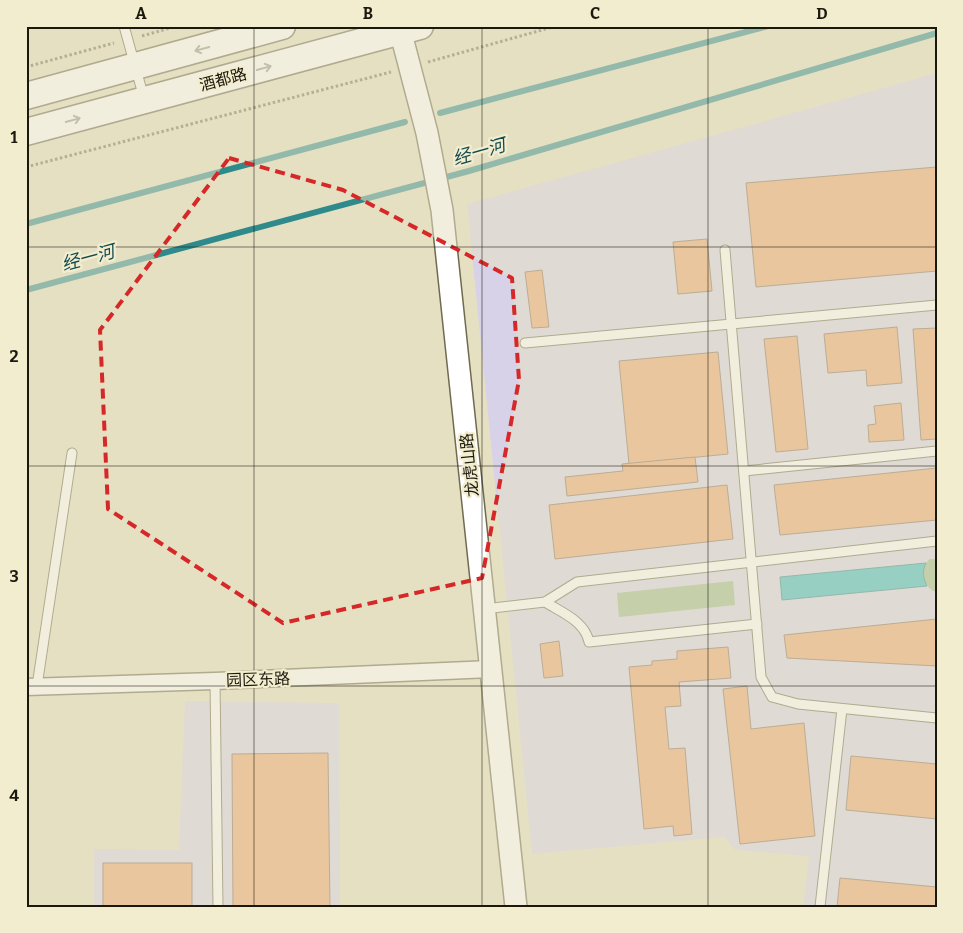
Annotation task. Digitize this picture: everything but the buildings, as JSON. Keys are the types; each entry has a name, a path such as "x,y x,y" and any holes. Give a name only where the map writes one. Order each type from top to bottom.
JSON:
{"main road":[{"path":"26,96 282,26"},
{"name":"酒都路","path":"26,132 407,28"}],"street":[{"name":"龙虎山路","path":"407,28 409,67 427,133 442,210 516,907"},
{"name":"园区东路","path":"32,686 215,681 490,669"}],"lane":[{"path":"124,26 145,100"},
{"path":"725,250 762,677 772,697 798,704 937,718"},
{"path":"525,343 937,305"},
{"path":"744,471 937,451"},
{"path":"32,686 72,453"},
{"path":"484,609 545,602 577,582 937,541"},
{"path":"545,602 581,625 588,636 589,642 757,624"},
{"path":"215,681 218,907"},
{"path":"820,907 842,709"}],"path":[{"path":"26,67 177,26"},
{"path":"26,167 409,67 556,26"}],"highlighted area":[{"path":"229,158 343,190 512,278 519,380 482,578 283,623 108,509 100,330"}],"shaded area":[{"path":"937,73 937,907 803,907 809,856 735,850 724,837 532,854 467,204"},
{"path":"185,701 339,703 340,907 94,907 94,849 179,850"}],"green space":[{"path":"930,559 937,559 937,591 933,591 926,584 922,575 926,563"},
{"path":"733,581 735,605 619,617 617,593"}],"water":[{"path":"926,563 924,574 927,586 782,600 780,577"}],"waterway":[{"name":"经一河","path":"440,113 768,26"},
{"name":"经一河","path":"26,290 469,171 937,33"},
{"name":"经一河","path":"26,224 405,122"}]}
